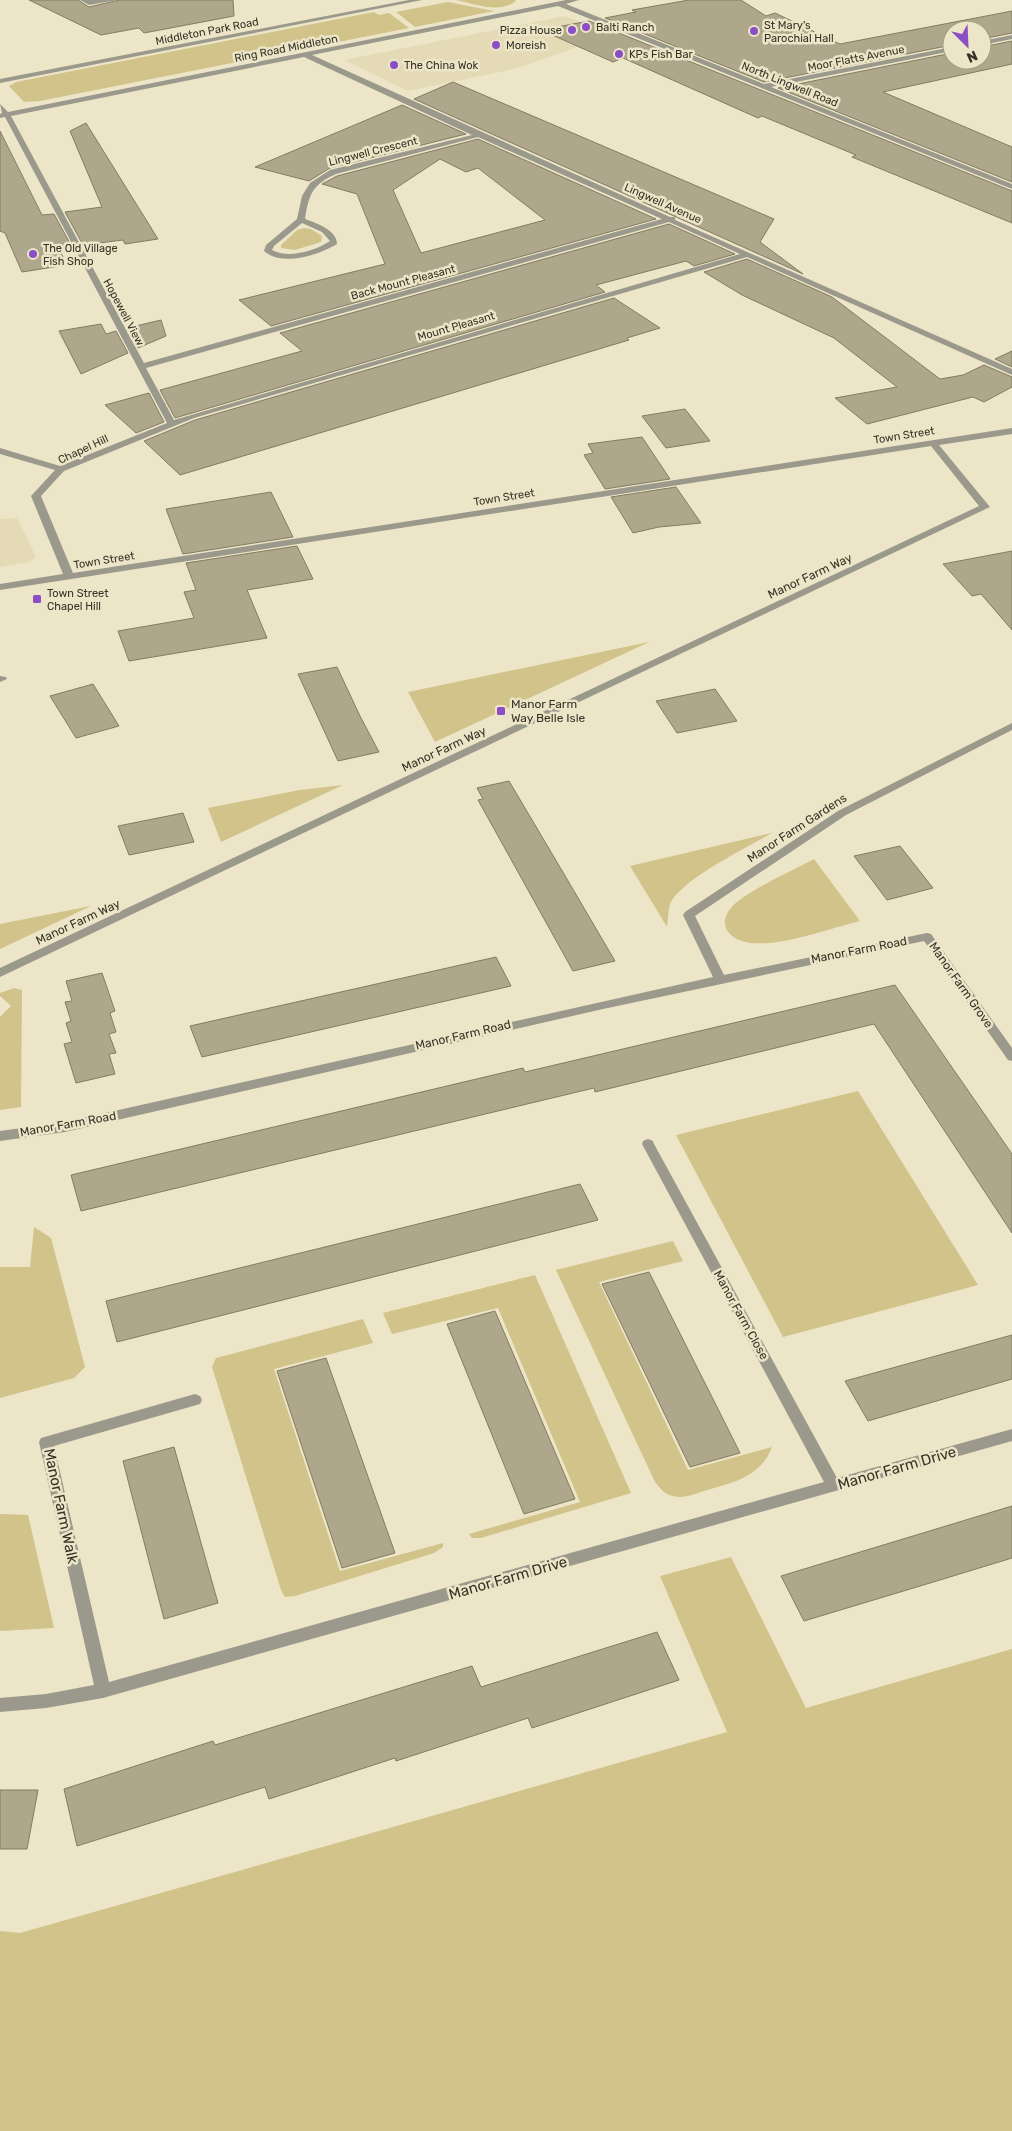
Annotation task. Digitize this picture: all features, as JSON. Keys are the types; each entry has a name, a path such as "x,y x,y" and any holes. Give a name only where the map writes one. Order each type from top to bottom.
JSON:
{"street":[{"path":"83,0 89,3 114,0"},
{"name":"Middleton Park Road","path":"0,81 419,0"},
{"name":"Ring Road Middleton","path":"3,115 576,0"},
{"name":"North Lingwell Road","path":"559,3 1012,187"},
{"path":"992,41 1012,38"},
{"name":"Moor Flatts Avenue","path":"765,86 942,51"},
{"name":"Lingwell Avenue","path":"304,54 479,135 672,219 1012,372"},
{"name":"Hopewell View","path":"0,106 3,115 171,422"},
{"name":"Lingwell Crescent","path":"302,220 305,194 310,186 319,178 342,170 479,135"},
{"name":"Back Mount Pleasant","path":"140,367 672,219"},
{"path":"302,220 325,231 332,237 334,242 329,246 291,256 279,256 270,253 268,250 270,245 302,220"},
{"name":"Mount Pleasant","path":"171,422 748,254"},
{"name":"Chapel Hill","path":"69,576 36,496 61,469 171,422"},
{"name":"Town Street","path":"0,587 1012,431"},
{"name":"Manor Farm Way","path":"0,973 985,507 932,442"},
{"path":"0,451 61,469"},
{"name":"Manor Farm Gardens","path":"720,978 689,916 842,813 1012,726"},
{"name":"Manor Farm Road","path":"0,1136 65,1127 526,1020 720,978 927,937"},
{"name":"Manor Farm Grove","path":"927,937 1012,1057"},
{"name":"Manor Farm Close","path":"648,1144 834,1486"},
{"name":"Manor Farm Walk","path":"103,1691 46,1442 195,1400"},
{"name":"Manor Farm Drive","path":"0,1705 46,1701 103,1691 834,1486 1012,1434"}],"shaded area":[{"path":"456,0 516,1 502,7 487,7"},
{"path":"448,2 494,11 415,27 396,12"},
{"path":"374,12 379,15 389,13 409,28 40,101 24,102 9,86 16,82"},
{"path":"565,16 611,35 518,68 408,91 344,60"},
{"path":"311,229 322,236 321,242 295,250 281,248 281,245 297,230"},
{"path":"17,518 36,557 29,562 0,567 0,519"},
{"path":"649,642 435,742 408,692"},
{"path":"343,785 221,842 208,808 300,790"},
{"path":"772,833 716,865 687,885 676,895 670,904 667,927 630,866"},
{"path":"814,859 860,921 777,942 751,943 735,938 729,933 726,928 726,916 737,902 763,885"},
{"path":"91,906 0,949 0,924"},
{"path":"14,988 22,990 21,1107 0,1110 0,1017 11,1006 0,996 0,993"},
{"path":"858,1091 978,1285 783,1337 676,1135"},
{"path":"34,1227 51,1238 85,1367 74,1378 0,1398 0,1267 30,1267"},
{"path":"673,1241 683,1261 599,1282 688,1470 772,1447 761,1465 744,1477 725,1485 681,1497 668,1494 655,1482 556,1270"},
{"path":"535,1275 631,1493 481,1538 472,1538 469,1534 580,1502 498,1308 392,1334 383,1313"},
{"path":"363,1319 373,1343 274,1369 340,1571 443,1543 443,1547 434,1553 295,1596 285,1597 281,1590 212,1367 216,1358"},
{"path":"0,1514 28,1515 54,1628 0,1631"},
{"path":"731,1557 806,1708 1012,1649 1012,2131 0,2131 0,1931 20,1933 727,1732 660,1576"}],"building":[{"path":"29,0 78,0 89,7 119,0 233,0 234,16 144,33 139,28 101,35"},
{"path":"689,0 741,0 766,16 775,13 840,44 942,24 942,47 764,82 605,18 636,12 632,10"},
{"path":"1012,11 1012,33 992,37 992,20 965,20"},
{"path":"589,21 1012,191 1012,223 852,157 856,155 762,116 758,118 623,58 613,62 541,30"},
{"path":"1012,41 1012,64 992,68 992,45"},
{"path":"942,55 942,70 984,70 883,92 1012,147 1012,182 778,88"},
{"path":"453,82 774,219 760,242 803,274 414,99"},
{"path":"402,105 466,134 330,168 309,181 255,167"},
{"path":"86,123 158,239 125,244 123,240 83,245 65,212 102,207 70,131"},
{"path":"0,131 42,215 54,214 72,247 59,249 67,265 22,272 5,233 0,231"},
{"path":"478,139 656,219 271,326 239,300 385,264 357,194 322,184 337,176","holes":["440,159 466,172 478,168 545,220 421,253 393,190"]},
{"path":"669,224 735,254 694,266 686,261 596,285 605,292 175,418 160,390 302,351 280,333"},
{"path":"747,259 832,297 940,379 963,375 984,365 1012,377 1012,387 984,402 973,397 867,424 835,398 897,387 834,338 742,295 704,272"},
{"path":"614,298 660,328 627,338 629,340 180,475 144,441 195,420"},
{"path":"161,320 166,336 138,348 127,328"},
{"path":"101,324 106,334 116,331 128,353 81,374 59,331"},
{"path":"1012,351 1012,367 995,359"},
{"path":"149,393 164,422 136,433 105,405"},
{"path":"685,409 710,441 666,448 642,416"},
{"path":"642,437 670,479 605,489 584,455 593,453 588,444"},
{"path":"676,487 701,523 659,527 633,533 611,497"},
{"path":"271,492 293,537 183,554 166,509"},
{"path":"297,546 313,579 247,590 267,638 129,661 118,631 194,618 184,592 196,590 186,563"},
{"path":"1012,551 1012,630 981,594 972,596 943,564"},
{"path":"337,667 379,752 338,761 298,674"},
{"path":"93,684 119,726 76,738 50,696"},
{"path":"715,689 737,721 677,733 656,701"},
{"path":"509,781 615,961 573,971 478,800 483,799 477,788"},
{"path":"183,813 194,842 129,855 118,826"},
{"path":"900,846 933,888 887,900 854,856"},
{"path":"496,957 511,986 202,1057 190,1026"},
{"path":"102,973 115,1011 110,1013 116,1032 109,1034 116,1053 109,1054 115,1074 76,1083 64,1044 72,1042 66,1023 71,1021 65,1002 72,1001 66,981"},
{"path":"895,985 1012,1154 1012,1233 874,1024 595,1092 594,1088 81,1211 71,1175 523,1068 525,1072"},
{"path":"580,1184 598,1220 117,1342 106,1301"},
{"path":"649,1272 740,1453 690,1467 602,1284"},
{"path":"495,1311 575,1499 524,1514 447,1324"},
{"path":"1012,1335 1012,1379 868,1421 845,1381"},
{"path":"326,1358 395,1553 342,1568 277,1371"},
{"path":"174,1447 218,1603 164,1619 123,1461"},
{"path":"1012,1506 1012,1558 940,1580 804,1621 781,1576"},
{"path":"657,1632 679,1680 532,1728 528,1718 396,1761 395,1758 269,1799 265,1787 77,1846 64,1789 213,1741 215,1745 472,1666 481,1687"},
{"path":"0,1790 38,1790 27,1849 0,1849"}],"place":[{"name":"Balti Ranch","path":"586,27"},
{"name":"Pizza House","path":"572,30"},
{"name":"St Mary's Parochial Hall","path":"754,31"},
{"name":"Moreish","path":"496,45"},
{"name":"KPs Fish Bar","path":"619,54"},
{"name":"The China Wok","path":"394,65"},
{"name":"The Old Village Fish Shop","path":"33,254"},
{"name":"Town Street Chapel Hill","path":"37,599"},
{"name":"Manor Farm Way Belle Isle","path":"501,711"}]}
